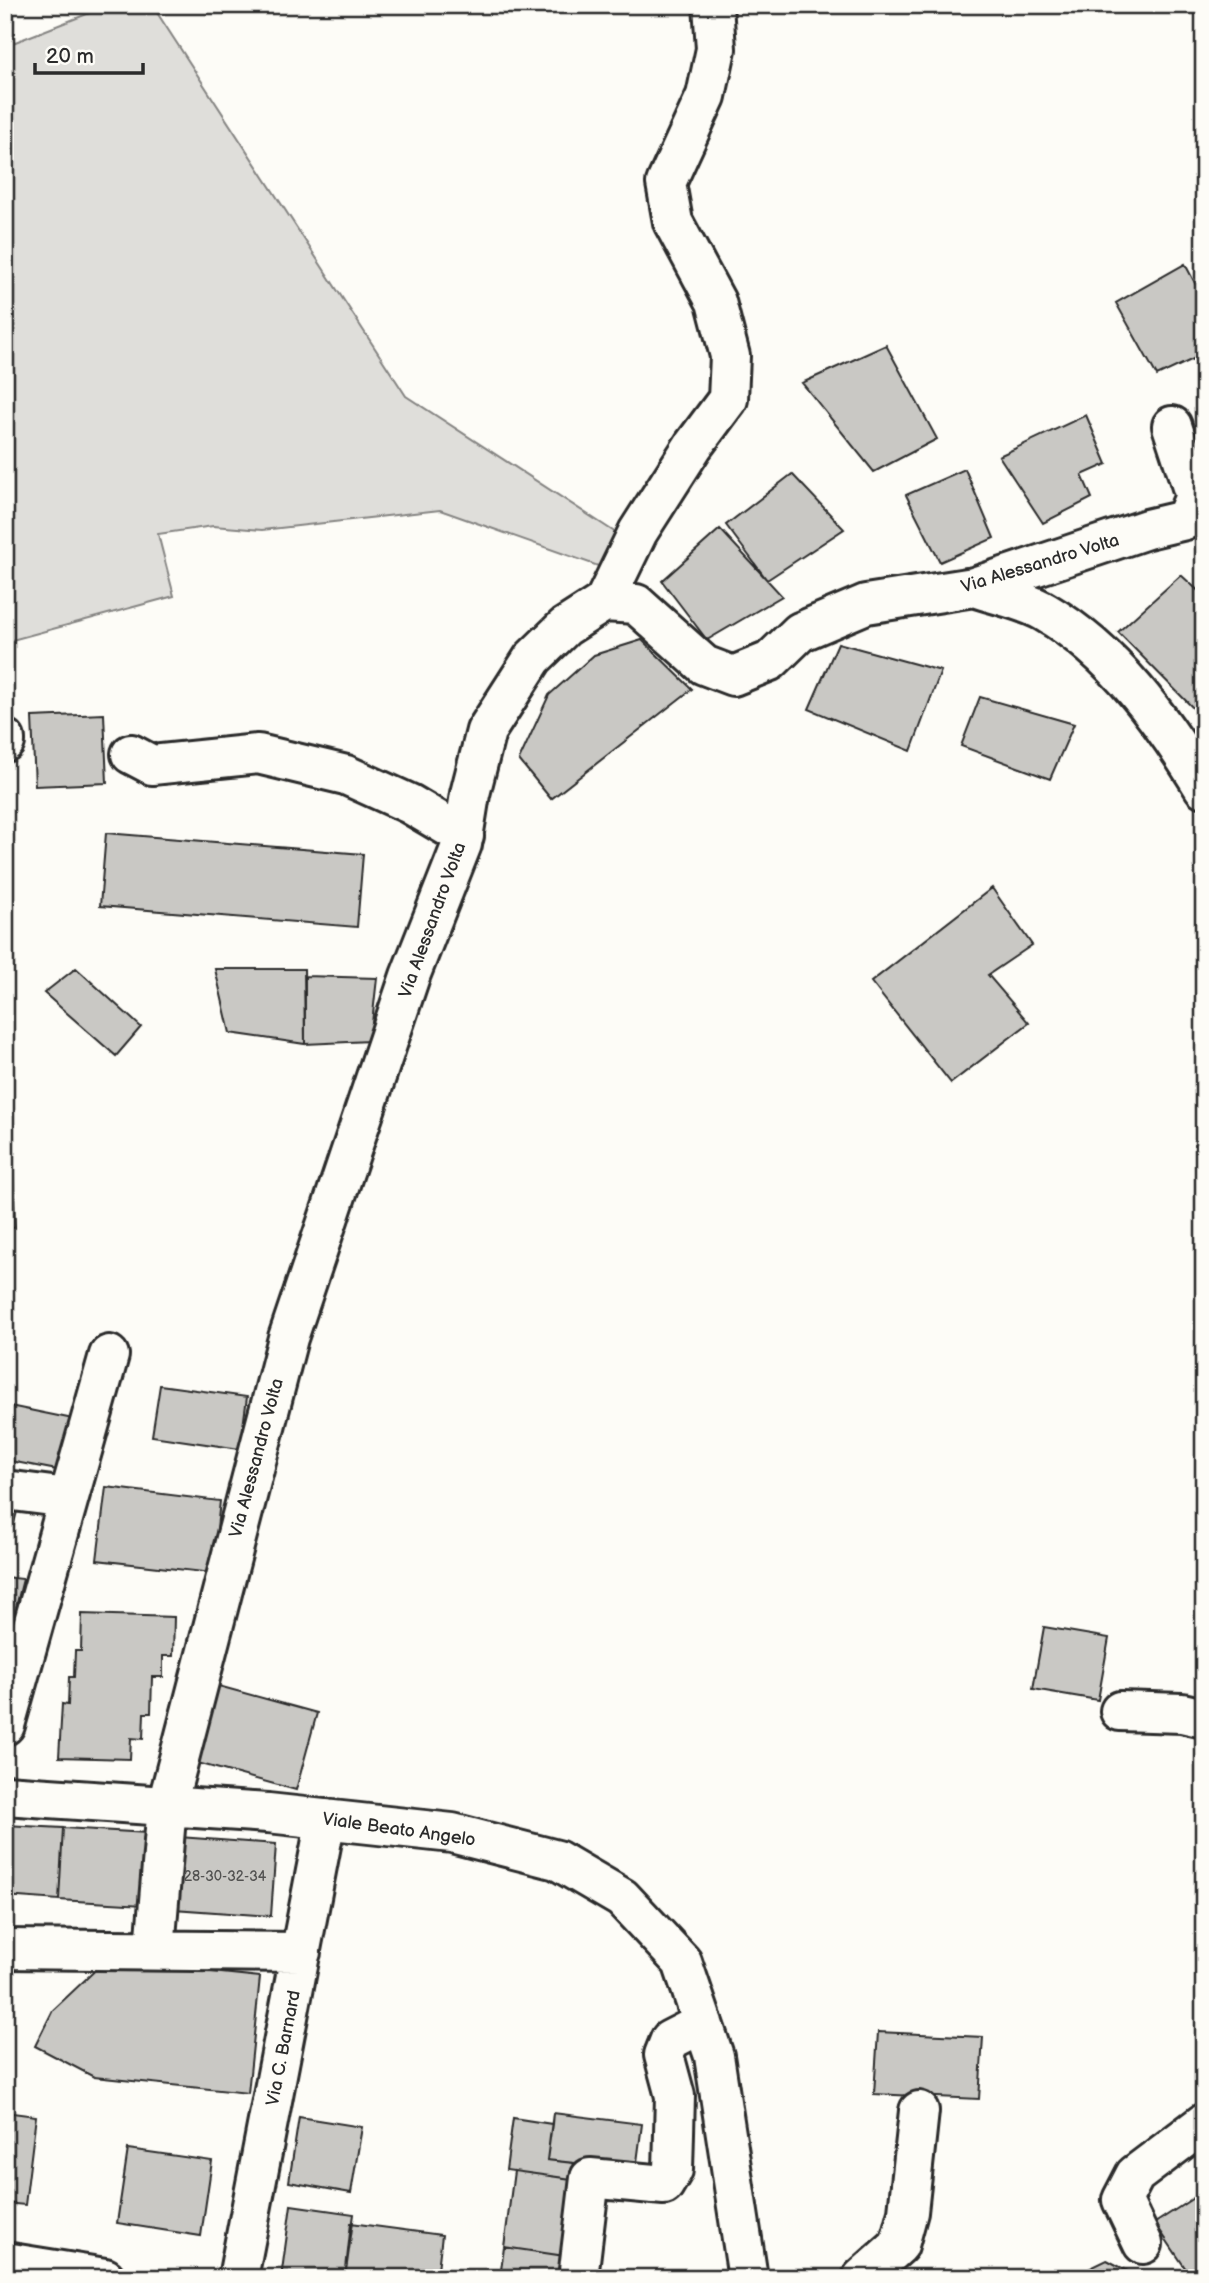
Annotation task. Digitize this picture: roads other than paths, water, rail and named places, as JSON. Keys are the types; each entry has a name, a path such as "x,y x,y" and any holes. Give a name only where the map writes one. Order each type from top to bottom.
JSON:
{"street":[{"path":"604,603 638,532 693,446 728,399 730,356 716,302 673,222 666,183 706,96 716,49 713,5"},
{"name":"Via Alessandro Volta","path":"155,1949 167,1805 288,1338 410,976 464,836 470,794 486,731 533,658 565,627 604,603 636,604 704,665 733,676 770,661 800,632 866,604 974,587 1147,529 1185,520 1195,496 1172,426"},
{"path":"974,587 1044,611 1103,655 1166,727 1204,788"},
{"path":"131,754 152,765 258,754 346,775 410,804 464,836"},
{"path":"5,1725 109,1355"},
{"path":"5,1490 68,1498"},
{"path":"1120,1711 1182,1713 1204,1718"},
{"name":"Viale Beato Angelo","path":"5,1795 167,1805 452,1833 557,1860 622,1898 682,1962 714,2056 748,2278"},
{"name":"Via C. Barnard","path":"239,2278 326,1819"},
{"path":"5,1949 301,1952"},
{"path":"578,2278 590,2178 664,2185 673,2170 675,2096 664,2055 670,2040 702,2023"},
{"path":"862,2278 899,2245 908,2212 919,2111"},
{"path":"1143,2244 1122,2200 1126,2192 1135,2175 1204,2123"},
{"path":"5,2262 105,2278"}]}
